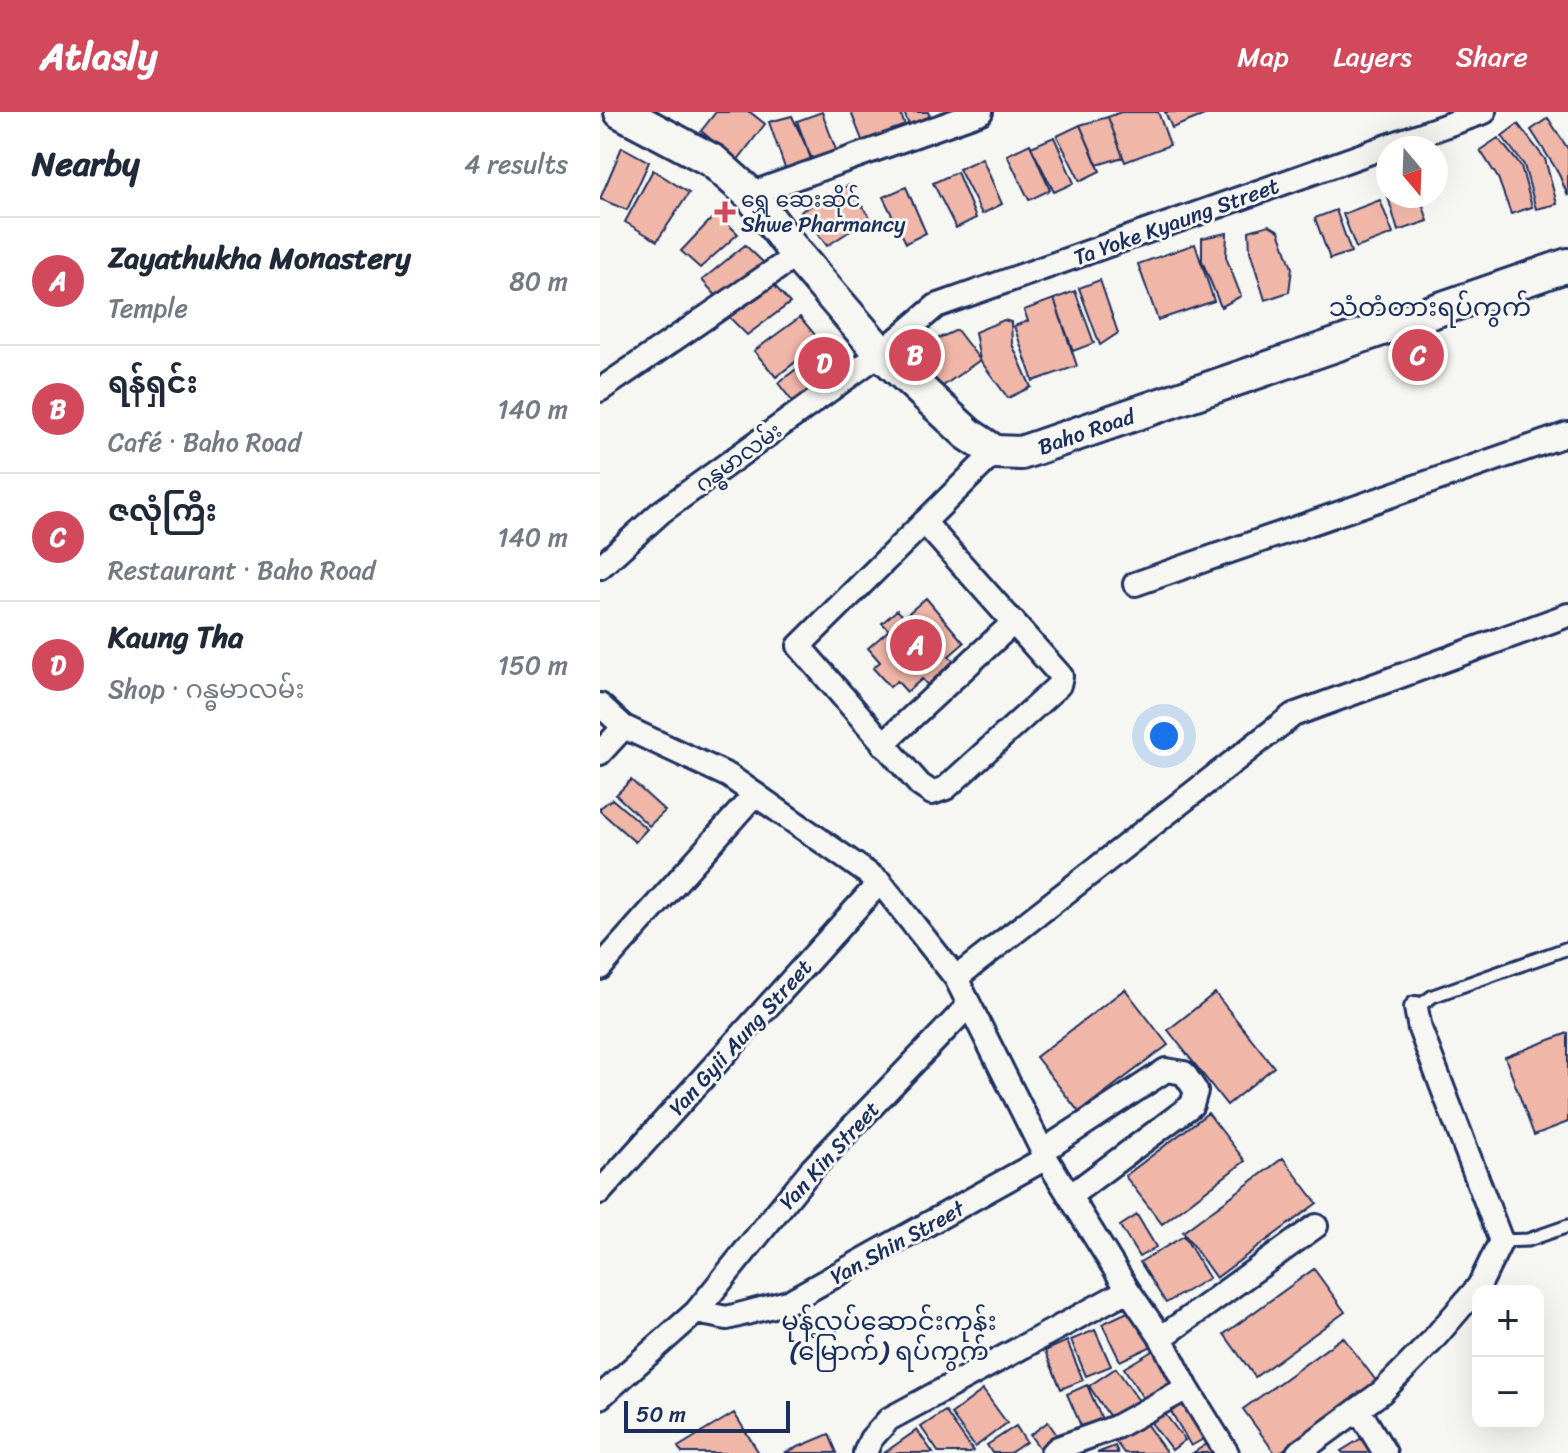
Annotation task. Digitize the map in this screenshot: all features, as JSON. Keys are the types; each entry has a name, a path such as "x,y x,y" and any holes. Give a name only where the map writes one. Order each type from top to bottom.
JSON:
{"main road":[{"path":"621,112 713,161 750,194 797,255 881,353 968,434 995,452"},
{"name":"Baho Road","path":"995,452 1021,453 1568,265"}],"street":[{"path":"750,194 981,112"},
{"name":"Ta Yoke Kyaung Street","path":"881,353 936,306 1484,112"},
{"path":"600,390 797,255"},
{"name":"ဂန္ဓမာလမ်း","path":"600,567 661,512 881,353"},
{"path":"1135,584 1568,434"},
{"path":"924,522 1061,676 1059,685 946,788 932,793 920,785 799,646 924,522 995,452"},
{"path":"956,978 1293,715 1568,615"},
{"path":"883,744 1014,622"},
{"path":"600,705 624,727 729,776 880,882 956,978 1045,1155 1161,1338 1227,1453"},
{"path":"600,753 624,727"},
{"path":"600,968 755,794"},
{"name":"Yan Gyii Aung Street","path":"600,1192 880,882"},
{"name":"Yan Kin Street","path":"600,1397 696,1312 810,1171 969,1005"},
{"path":"1298,1453 1382,1392 1431,1342 1479,1286 1501,1241 1420,1029 1416,1008"},
{"name":"Yan Shin Street","path":"696,1312 727,1318 788,1302 1045,1155 1166,1070 1184,1073 1196,1091 1192,1105 1070,1196"},
{"path":"1161,1338 1316,1226"},
{"path":"865,1453 871,1439 889,1419 1128,1290"},
{"path":"1052,1453 1116,1427 1187,1388"},
{"path":"1359,1410 1385,1453"}],"lane":[{"path":"1416,1008 1433,996 1568,948"},
{"path":"1501,1241 1528,1240 1568,1226"}],"building":[{"path":"716,112 750,112 765,124 737,161 701,131"},
{"path":"822,112 840,161 815,170 797,121"},
{"path":"851,112 900,112 907,131 864,145"},
{"path":"904,112 928,112 933,124 911,131"},
{"path":"1121,112 1158,112 1170,145 1125,162 1108,117"},
{"path":"1165,112 1212,112 1172,128"},
{"path":"792,116 812,159 785,168 769,122"},
{"path":"1108,117 1123,157 1097,165 1080,125"},
{"path":"1548,118 1568,149 1568,196 1558,172 1531,130"},
{"path":"1518,124 1545,159 1557,204 1536,209 1524,165 1502,136"},
{"path":"1080,125 1100,171 1080,181 1057,136"},
{"path":"1054,137 1074,183 1054,192 1031,147"},
{"path":"1498,138 1521,166 1532,207 1511,214 1498,178 1480,150"},
{"path":"1030,144 1050,190 1029,200 1007,155"},
{"path":"622,147 649,162 627,210 600,199"},
{"path":"982,158 1002,204 982,214 959,169"},
{"path":"653,170 689,193 657,241 625,222"},
{"path":"957,172 976,218 956,228 933,183"},
{"path":"849,185 870,218 827,246 801,211"},
{"path":"906,187 926,233 906,243 883,197"},
{"path":"1376,202 1376,208 1383,208 1393,234 1356,248 1343,214"},
{"path":"1391,208 1424,208 1428,221 1398,231"},
{"path":"1336,210 1351,252 1330,259 1315,218"},
{"path":"717,213 738,234 700,268 681,251"},
{"path":"1269,225 1279,231 1292,268 1289,292 1265,300 1250,251 1249,231"},
{"path":"1227,233 1226,257 1241,296 1221,307 1202,261 1202,238"},
{"path":"1195,244 1214,301 1158,320 1138,264"},
{"path":"745,245 765,264 719,299 702,280"},
{"path":"1100,280 1118,333 1100,345 1079,288"},
{"path":"774,285 790,303 747,335 728,316"},
{"path":"1075,291 1094,343 1073,351 1054,299"},
{"path":"1054,299 1077,366 1033,381 1014,326 1028,321 1024,310"},
{"path":"800,317 821,342 776,377 754,351"},
{"path":"1004,320 1011,322 1012,344 1031,387 1008,398 980,360 975,332"},
{"path":"957,330 980,360 933,393 899,356"},
{"path":"829,344 848,366 796,406 778,383"},
{"path":"926,598 964,643 949,656 959,667 932,690 922,679 907,692 897,681 890,687 873,668 880,662 868,648 889,630 882,623 897,610 904,617"},
{"path":"631,780 665,811 649,826 616,795"},
{"path":"612,799 647,829 635,842 600,811"},
{"path":"1125,989 1168,1045 1079,1112 1036,1057"},
{"path":"1215,993 1274,1067 1227,1105 1168,1030"},
{"path":"1568,1033 1568,1122 1534,1135 1505,1057"},
{"path":"1208,1113 1245,1161 1162,1224 1125,1176"},
{"path":"1283,1158 1317,1203 1216,1278 1183,1232"},
{"path":"1137,1215 1156,1247 1139,1257 1120,1226"},
{"path":"1184,1236 1209,1278 1166,1303 1140,1262"},
{"path":"1314,1269 1345,1312 1255,1377 1224,1334"},
{"path":"1136,1308 1154,1345 1120,1361 1102,1324"},
{"path":"1095,1330 1111,1366 1086,1376 1071,1340"},
{"path":"1343,1337 1377,1382 1275,1453 1243,1409"},
{"path":"1067,1341 1083,1380 1061,1389 1045,1351"},
{"path":"1154,1350 1176,1385 1146,1403 1124,1368"},
{"path":"1116,1368 1143,1407 1116,1426 1089,1386"},
{"path":"1087,1385 1104,1424 1084,1433 1067,1394"},
{"path":"983,1390 1007,1423 975,1447 951,1414"},
{"path":"1189,1396 1212,1434 1191,1446 1169,1408"},
{"path":"1162,1410 1185,1440 1172,1450 1149,1420"},
{"path":"945,1411 973,1451 970,1453 939,1453 921,1427"},
{"path":"734,1413 759,1453 682,1453 678,1447"},
{"path":"1142,1418 1165,1453 1124,1453 1113,1438"},
{"path":"1048,1422 1063,1444 1043,1453 1030,1435"},
{"path":"1016,1426 1026,1442 1010,1453 992,1453 987,1445"},
{"path":"917,1430 933,1453 884,1453"},
{"path":"829,1434 837,1453 784,1453"},
{"path":"1365,1436 1376,1453 1341,1451"},
{"path":"1213,1440 1222,1453 1193,1453"},
{"path":"1115,1446 1118,1453 1097,1453"}],"place":[{"name":"ရွှေ ဆေးဆိုင် Shwe Pharmancy","path":"725,212"},
{"name":"ရန်ရှင်း","path":"915,355"},
{"name":"ဇလုံကြီး","path":"1418,355"},
{"name":"Kaung Tha","path":"824,363"},
{"name":"Zayathukha Monastery","path":"916,645"}],"district":[{"name":"သံတံတားရပ်ကွက်","path":"1430,307"},
{"name":"မုန့်လုပ်ဆောင်းကုန်း (မြောက်) ရပ်ကွက်","path":"889,1336"}]}
